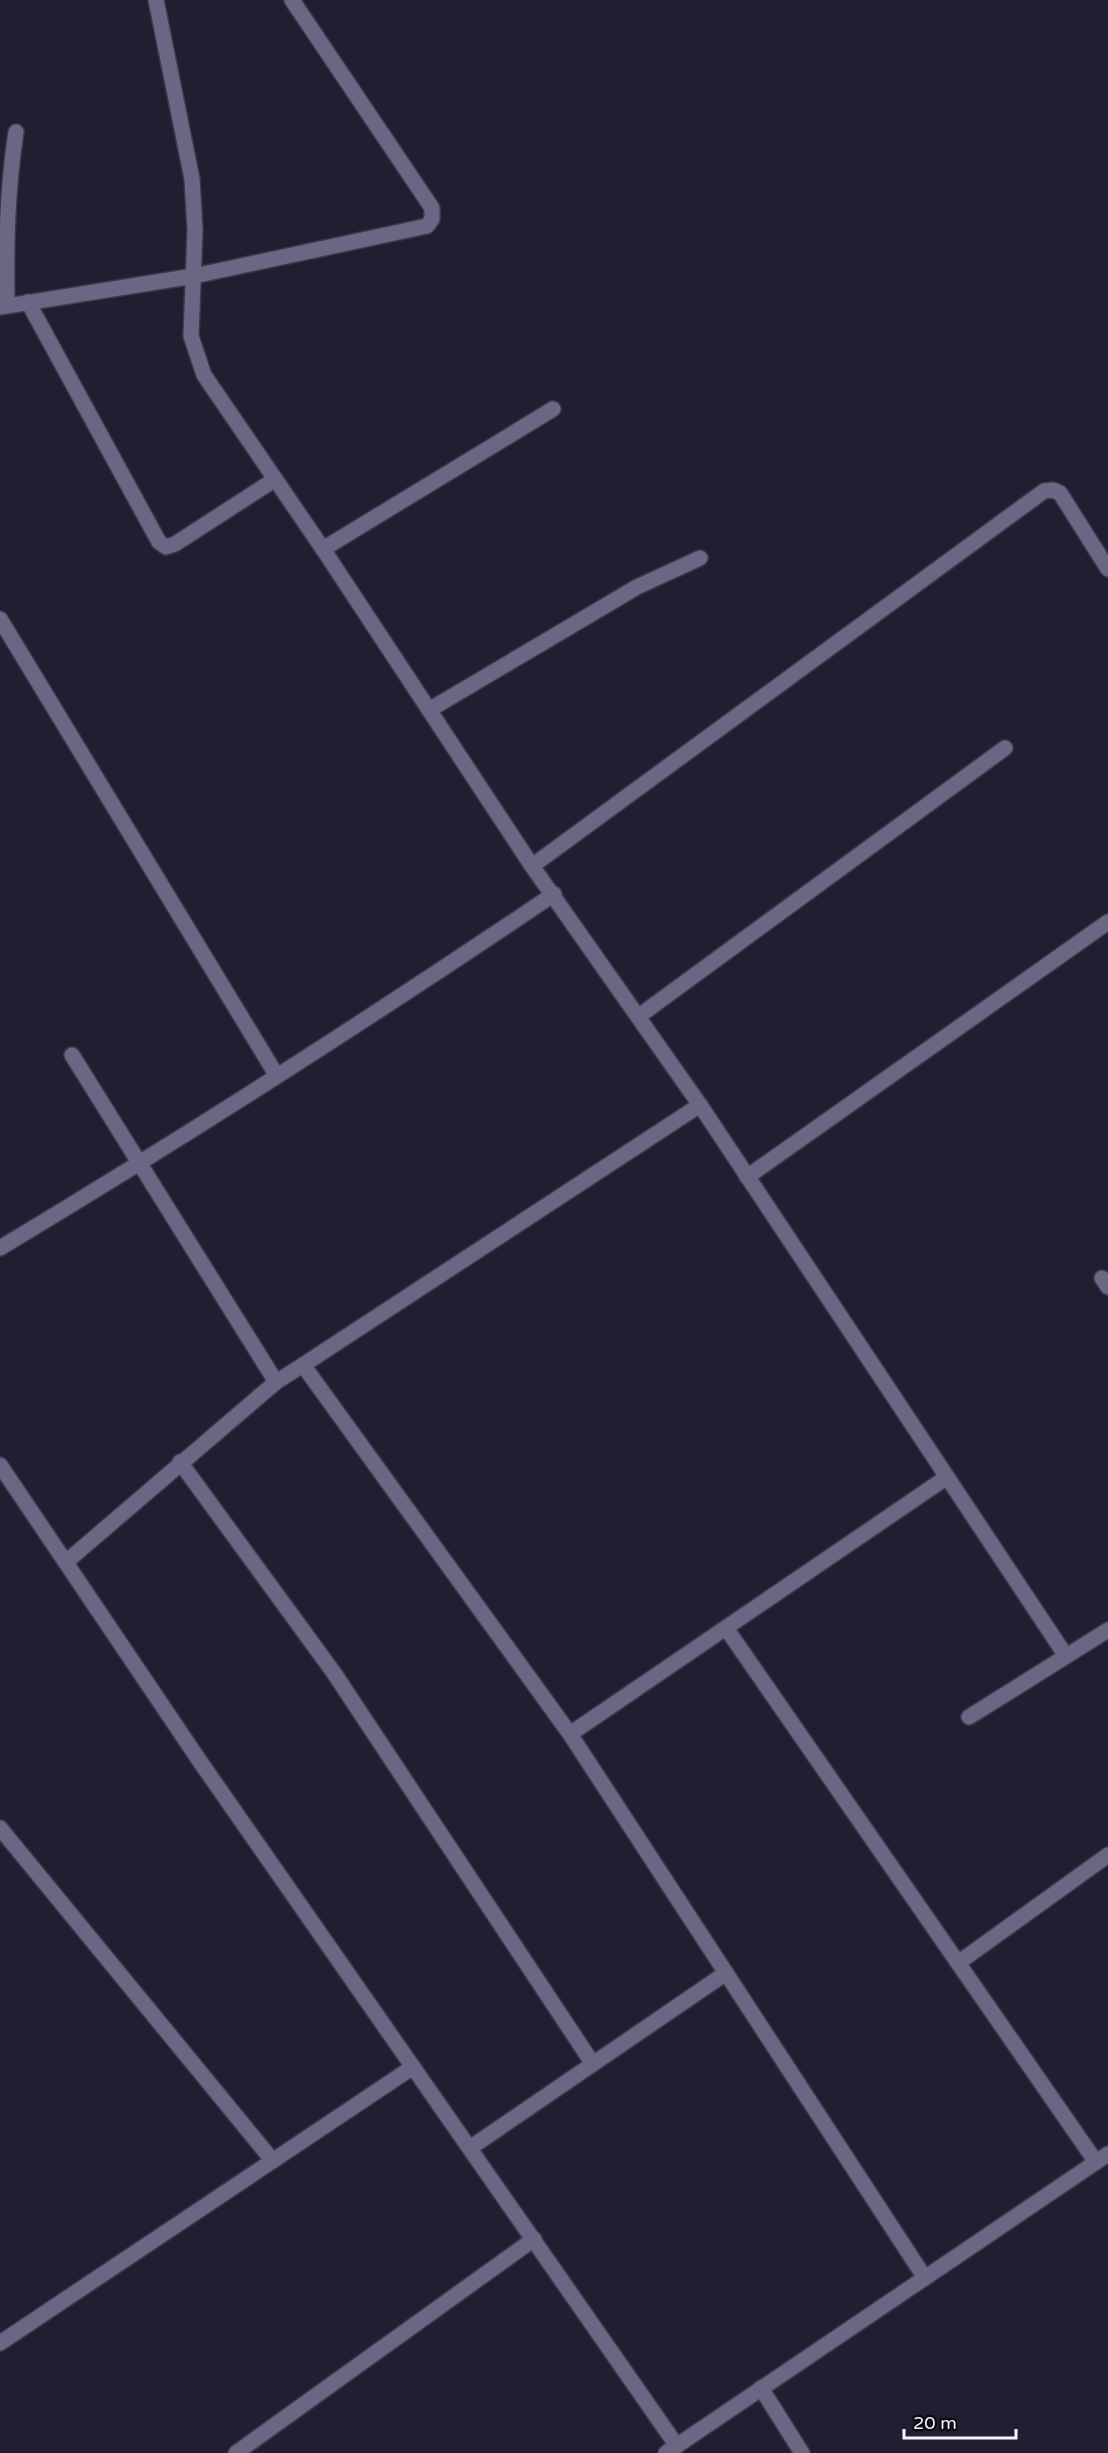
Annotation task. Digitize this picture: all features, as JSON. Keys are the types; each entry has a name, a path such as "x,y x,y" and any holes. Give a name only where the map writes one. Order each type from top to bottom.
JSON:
{"street":[{"path":"156,0 192,179 194,276 191,336 204,375 323,549 532,866 554,894 700,1105 1066,1656"},
{"path":"16,132 6,231 4,306 194,276 427,226 432,219 432,208 292,0"},
{"path":"28,302 159,542 166,547 175,544 274,480"},
{"path":"323,549 553,409"},
{"path":"532,866 1044,491 1053,490 1060,493 1108,569"},
{"path":"429,710 637,587 700,558"},
{"path":"0,619 277,1076"},
{"path":"639,1016 1005,748"},
{"path":"0,1248 138,1165 395,1001 554,894"},
{"path":"747,1177 1108,922"},
{"path":"72,1055 138,1165 276,1382"},
{"path":"66,1562 276,1382 700,1105"},
{"path":"303,1365 570,1734 925,2278"},
{"path":"180,1462 334,1673 593,2064"},
{"path":"0,1464 199,1760 534,2240 672,2449 1102,2158 958,1963 726,1628"},
{"path":"570,1734 947,1477"},
{"path":"969,1717 1108,1630"},
{"path":"0,1828 273,2161"},
{"path":"958,1963 1108,1855"},
{"path":"470,2148 726,1973"},
{"path":"0,2343 413,2067"},
{"path":"236,2453 534,2240"},
{"path":"761,2388 802,2453"}]}
